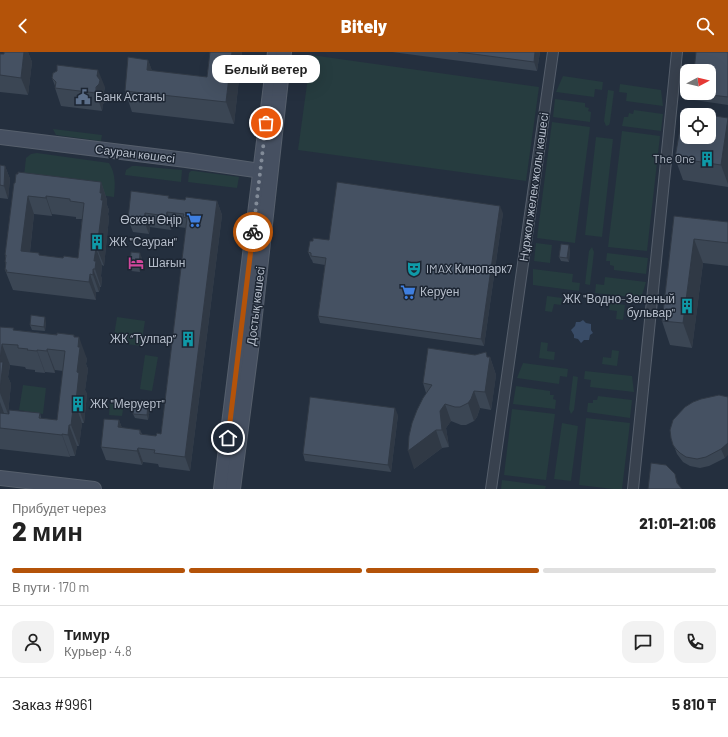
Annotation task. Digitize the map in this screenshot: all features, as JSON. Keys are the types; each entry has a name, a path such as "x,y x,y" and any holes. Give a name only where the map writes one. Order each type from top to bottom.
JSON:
{"street":[{"name":"Достық көшесі","path":"232,489 252,342 275,52"},
{"name":"Достық көшесі","path":"221,489 265,171 284,52"},
{"name":"Нұржол желек жолы көшесі","path":"491,489 553,52"},
{"path":"633,489 677,52"},
{"name":"Сауран көшесі","path":"0,137 265,171"},
{"path":"0,478 94,489"}],"green space":[{"path":"311,55 539,87 526,181 298,150"},
{"path":"563,76 603,82 602,90 595,89 594,97 556,92"},
{"path":"620,84 661,90 663,106 626,101 627,93 619,92"},
{"path":"608,90 614,91 610,122 609,125 606,126 604,121"},
{"path":"555,99 585,103 585,107 589,108 588,111 591,112 590,122 553,117"},
{"path":"634,110 663,114 661,131 622,126 624,117 628,117 629,113 633,114"},
{"path":"552,122 590,127 575,243 537,238"},
{"path":"53,129 102,135 101,141 56,135"},
{"path":"622,131 660,136 647,251 608,247"},
{"path":"596,137 613,139 602,237 585,235"},
{"path":"37,153 109,163 114,175 114,197 23,185 26,158 31,154"},
{"path":"132,166 182,170 181,182 125,175 126,170"},
{"path":"191,171 239,177 237,188 188,182 189,173"},
{"path":"536,243 552,245 550,263 534,261"},
{"path":"592,247 594,252 590,285 585,284 589,251"},
{"path":"607,253 648,258 646,274 614,270 614,266 610,265 610,261 606,261"},
{"path":"533,269 573,274 572,282 580,283 579,291 533,285"},
{"path":"605,277 646,282 641,298 595,293 596,284 604,285"},
{"path":"547,296 562,298 561,305 554,304 552,312 545,311"},
{"path":"610,303 625,305 623,320 616,319 617,311 609,310"},
{"path":"117,317 145,321 141,346 113,342"},
{"path":"541,342 548,343 547,351 555,352 554,360 539,358"},
{"path":"612,350 619,351 617,366 602,364 603,357 611,358"},
{"path":"145,355 158,357 152,391 140,389"},
{"path":"523,363 568,369 567,377 560,376 559,384 517,378"},
{"path":"585,371 632,376 634,392 590,387 591,380 584,379"},
{"path":"573,376 578,377 574,410 571,414 569,409"},
{"path":"23,385 46,388 43,414 19,410"},
{"path":"516,386 550,391 550,395 554,395 553,399 556,400 555,409 513,404"},
{"path":"598,396 632,400 630,418 587,412 588,403 593,403 593,400 597,400"},
{"path":"110,401 124,403 122,416 109,415"},
{"path":"512,409 555,414 546,480 504,475"},
{"path":"586,418 630,423 622,489 579,485"},
{"path":"562,423 578,426 571,481 554,479"},
{"path":"502,480 546,486 545,489 501,489"}],"water":[{"path":"583,320 586,323 591,324 591,330 593,333 590,335 589,340 584,340 581,343 578,339 574,338 571,330 575,326 576,322"}],"building":[{"path":"4,52 24,52 21,78 0,75 0,54 4,54"},
{"path":"210,52 232,52 226,102 125,91 128,57 148,60 147,70 207,77"},
{"path":"458,52 535,52 534,62"},
{"path":"696,52 728,52 728,97 716,96 716,64 695,64"},
{"path":"57,65 98,70 97,76 100,80 96,87 96,93 55,88 56,82 52,78 53,73 57,71"},
{"path":"716,116 728,118 721,165 675,158 680,129 680,144 716,144"},
{"path":"0,165 5,166 4,186 0,185"},
{"path":"18,172 101,182 100,193 102,193 101,200 103,200 94,261 96,261 95,269 93,269 93,275 90,274 89,282 6,272 5,255 14,183 16,174 18,174","holes":["28,196 46,198 46,196 70,199 70,201 84,203 78,258 64,256 63,258 21,251"]},
{"name":"Керуен","path":"337,182 500,206 481,339 318,316 326,258 311,256 311,253 308,252 310,241 313,241 313,238 329,240"},
{"path":"131,191 169,196 168,198 185,200 186,197 217,201 185,457 154,453 155,450 138,448 137,451 101,447 104,419 119,420 118,427 140,430 140,434 156,436 157,433 161,434 187,218 183,217 184,214 167,212 166,216 145,213 144,221 128,219"},
{"path":"674,216 728,222 728,243 694,239 683,323 662,321"},
{"path":"561,244 569,245 567,258 559,257"},
{"path":"131,252 140,253 139,267 130,266"},
{"path":"31,315 45,317 44,327 30,325"},
{"path":"0,327 57,335 57,333 74,335 74,337 79,337 78,347 80,347 77,372 79,373 76,401 74,401 71,425 69,425 68,435 0,428 0,413 9,414 9,410 40,413 39,418 57,420 65,351 47,349 47,351 27,350 28,349 18,348 18,345 2,344 0,360"},
{"path":"428,348 475,355 486,352 487,357 490,357 485,392 474,391 468,403 460,407 445,404 440,411 442,430 436,430 408,451 412,423 423,398 432,385 423,383"},
{"path":"0,362 3,362 0,390"},
{"path":"719,395 728,397 728,443 721,449 706,457 697,459 686,457 673,445 670,430 673,420 685,407 693,402"},
{"path":"310,397 395,408 388,465 303,454"},
{"path":"134,403 148,404 147,415 133,414"},
{"path":"651,463 666,465 675,474 677,483 682,489 648,489"}],"way so far":[{"path":"253,232 266,123"}],"place":[{"name":"Банк Астаны","path":"83,97"},
{"name":"Белый ветер","path":"266,123"},
{"name":"The One","path":"707,159"},
{"name":"Өскен Өңір","path":"194,220"},
{"name":"ЖК \"Сауран\"","path":"97,242"},
{"name":"Шағын","path":"136,263"},
{"name":"IMAX Кинопарк7","path":"414,269"},
{"name":"Керуен","path":"408,292"},
{"name":"ЖК \"Водно-Зеленый бульвар\"","path":"687,306"},
{"name":"ЖК “Тулпар”","path":"188,339"},
{"name":"ЖК \"Меруерт\"","path":"78,404"}],"route":[{"path":"228,438 253,232"}]}
